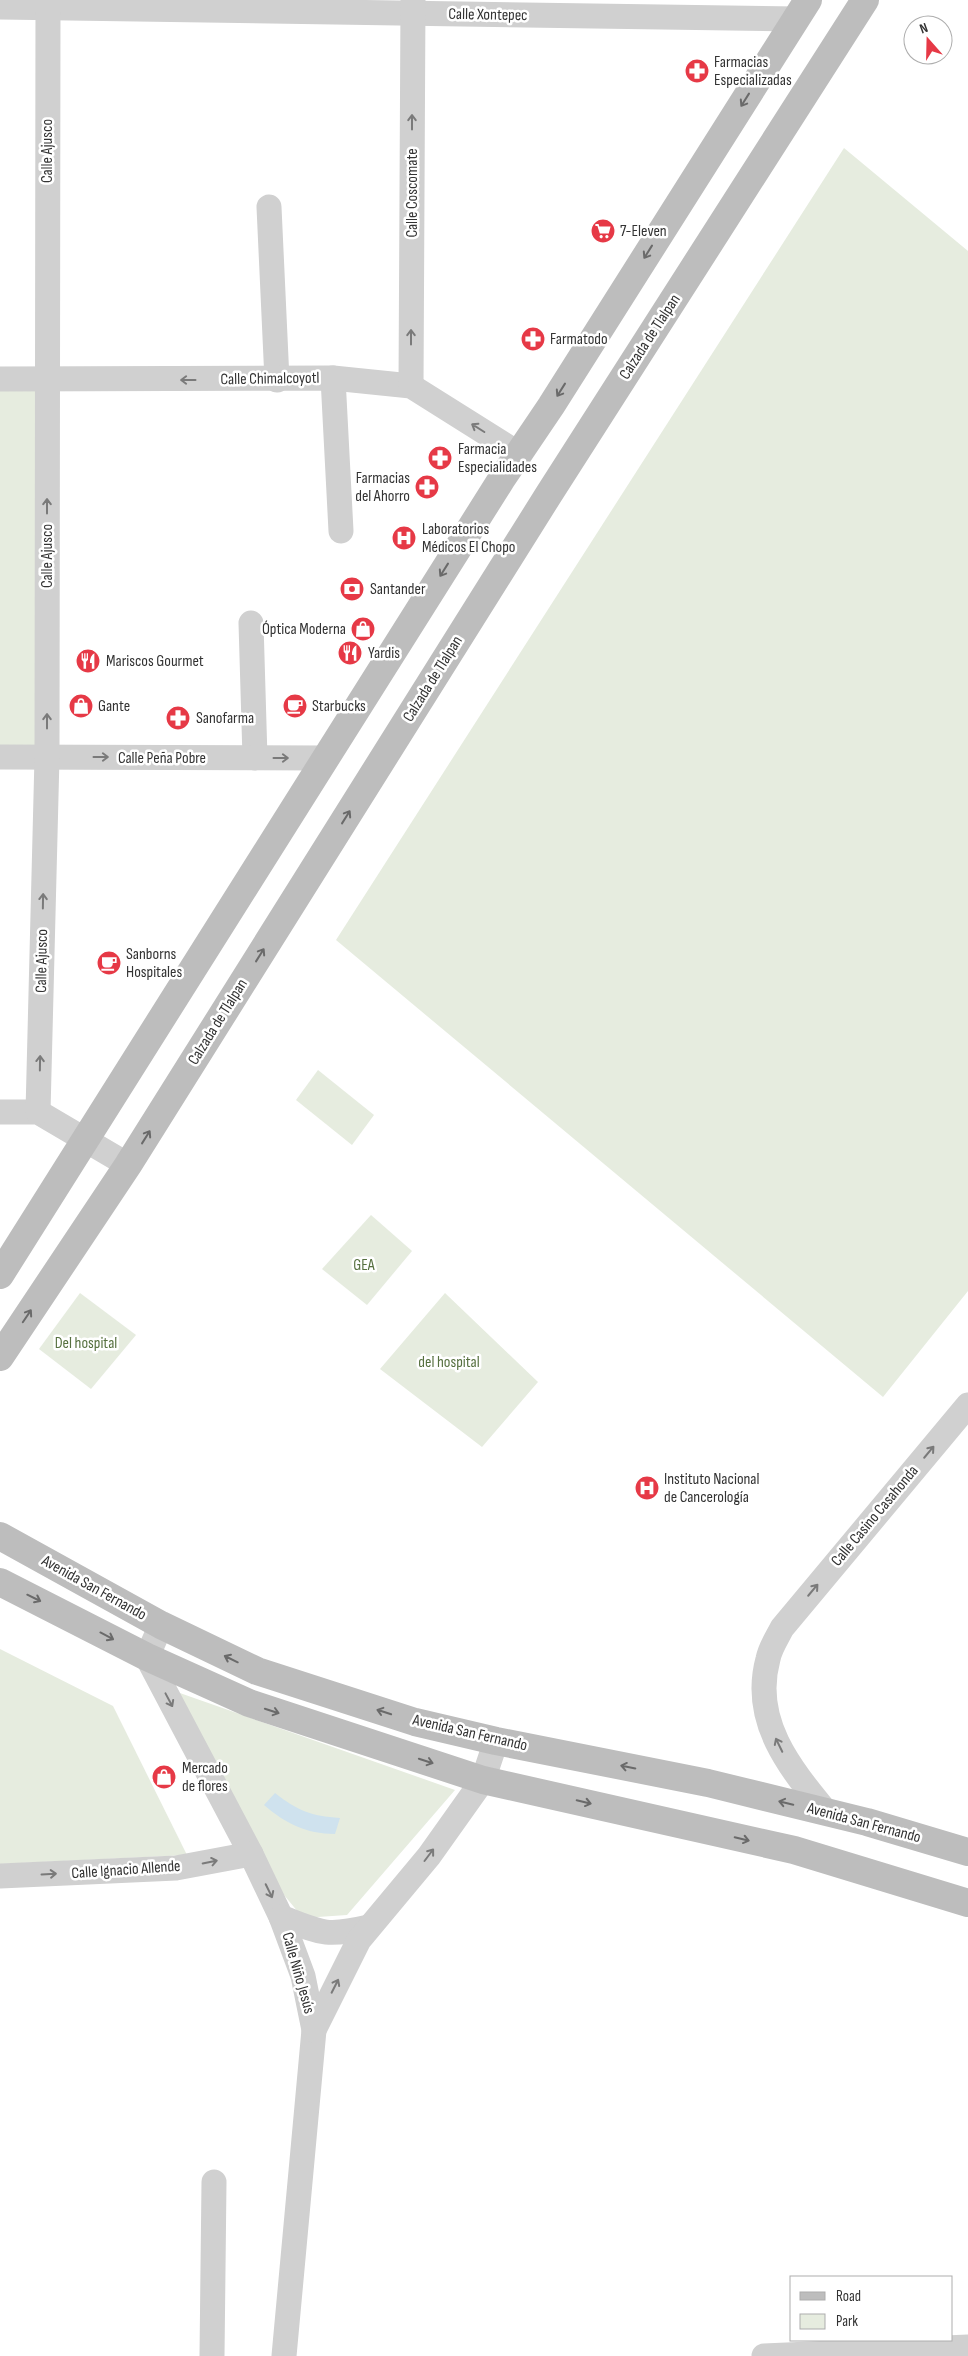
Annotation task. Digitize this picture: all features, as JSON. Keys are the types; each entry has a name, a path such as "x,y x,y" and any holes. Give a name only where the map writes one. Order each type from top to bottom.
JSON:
{"main road":[{"name":"Calzada de Tlalpan","path":"0,1357 128,1165 548,494 865,0"},
{"path":"0,1275 325,758 802,9"},
{"name":"Avenida San Fernando","path":"0,1536 161,1625 257,1671 414,1722 496,1741 708,1783 867,1822 968,1852"},
{"path":"0,1582 147,1657 249,1703 483,1780 794,1850 965,1897"},
{"path":"545,1750 556,1762 561,1773 556,1789 545,1794"}],"street":[{"name":"Calle Xontepec","path":"0,7 48,4 802,9"},
{"name":"Calle Ajusco","path":"38,1112 47,757 46,380 48,4"},
{"name":"Calle Coscomate","path":"411,386 412,7"},
{"path":"269,207 278,380"},
{"path":"333,378 341,531"},
{"name":"Calle Chimalcoyotl","path":"0,379 278,380 333,378 411,386 519,454"},
{"path":"251,624 255,758"},
{"name":"Calle Peña Pobre","path":"0,756 325,758"},
{"path":"0,1112 38,1112 128,1165"},
{"name":"Calle Casino Casahonda","path":"827,1813 791,1769 767,1721 763,1688 768,1658 782,1628 968,1405"},
{"path":"147,1657 161,1625"},
{"name":"Calle Niño Jesús","path":"147,1657 251,1854 281,1917 302,1976 314,2030 284,2356"},
{"path":"314,2030 352,1952 369,1927 428,1856 483,1780 496,1741"},
{"name":"Calle Ignacio Allende","path":"0,1876 176,1868 251,1854"},
{"path":"281,1917 321,1933 340,1934 369,1927"},
{"path":"212,2356 214,2182"},
{"path":"764,2356 932,2352 968,2347"}],"green space":[{"path":"844,148 968,251 968,1291 883,1397 336,940"},
{"path":"0,380 46,380 47,757 0,757"},
{"path":"318,1070 374,1115 352,1145 296,1100"},
{"name":"GEA","path":"371,1215 412,1251 367,1305 322,1269"},
{"name":"Del hospital","path":"80,1293 136,1335 91,1389 39,1349"},
{"name":"del hospital","path":"445,1293 538,1382 482,1447 380,1369"},
{"path":"0,1649 113,1706 187,1855 0,1864"},
{"path":"177,1692 455,1790 347,1915 303,1918 275,1884"}],"water":[{"path":"275,1793 305,1811 321,1816 340,1818 335,1834 305,1830 280,1817 264,1805"}],"place":[{"name":"Farmacias Especializadas","path":"697,71"},
{"name":"7-Eleven","path":"603,231"},
{"name":"Farmatodo","path":"533,339"},
{"name":"Farmacia Especialidades","path":"440,458"},
{"name":"Farmacias del Ahorro","path":"427,487"},
{"name":"Laboratorios Médicos El Chopo","path":"404,538"},
{"name":"Santander","path":"352,589"},
{"name":"Óptica Moderna","path":"363,629"},
{"name":"Yardis","path":"350,653"},
{"name":"Mariscos Gourmet","path":"88,661"},
{"name":"Gante","path":"81,706"},
{"name":"Starbucks","path":"295,706"},
{"name":"Sanofarma","path":"178,718"},
{"name":"Sanborns Hospitales","path":"109,963"},
{"name":"Instituto Nacional de Cancerología","path":"647,1488"},
{"name":"Mercado de flores","path":"164,1777"}]}
